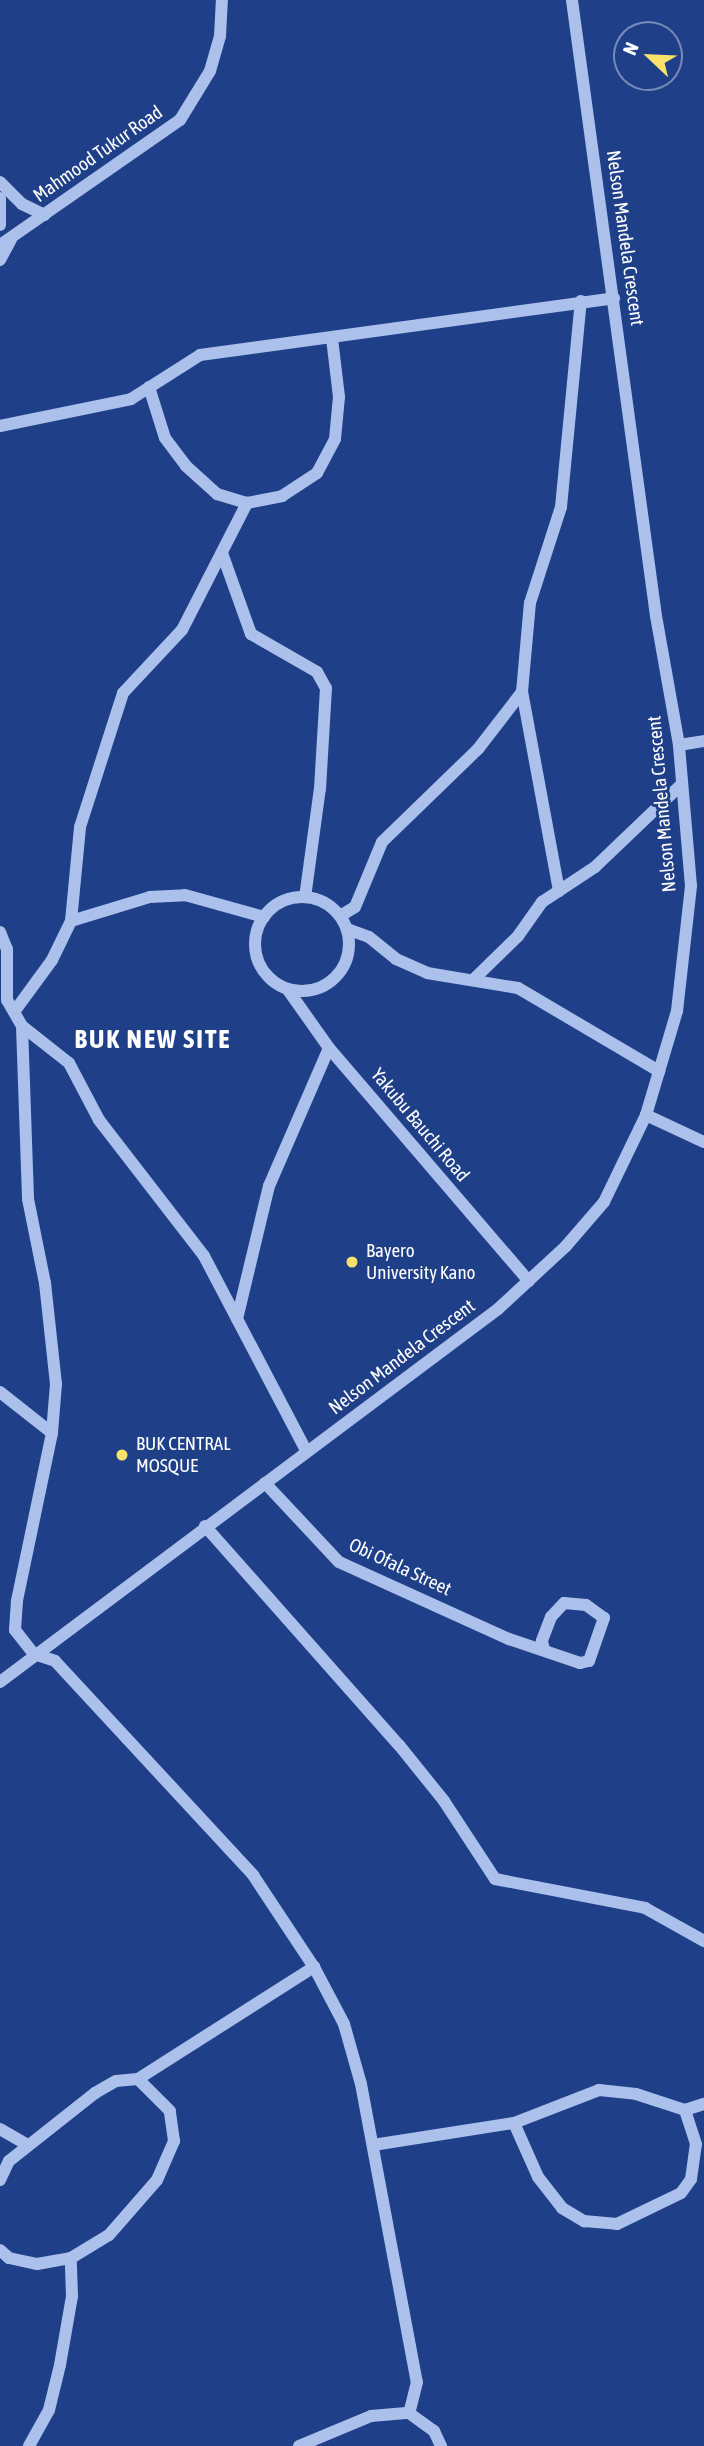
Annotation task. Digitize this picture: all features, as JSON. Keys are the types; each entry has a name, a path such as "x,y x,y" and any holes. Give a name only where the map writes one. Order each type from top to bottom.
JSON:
{"street":[{"name":"Mahmood Tukur Road","path":"0,245 160,136 193,104 220,36 222,0"},
{"name":"Nelson Mandela Crescent","path":"0,1682 498,1309 529,1281 604,1202 646,1115 677,1011 690,898 679,744 656,616 572,0"},
{"path":"0,182 22,204 45,215"},
{"path":"0,198 0,225"},
{"path":"0,260 13,236"},
{"path":"0,426 131,399 200,355 614,298"},
{"path":"559,891 522,692 530,603 561,507 581,301"},
{"path":"149,387 165,438 186,466 217,494 247,503 290,490 317,473 335,439 339,397 332,338"},
{"path":"14,1012 52,960 71,921 80,827 123,693 182,630 247,503"},
{"path":"222,553 251,634 317,672 326,688 320,788 305,897"},
{"path":"340,916 355,907 383,842 478,749 522,692"},
{"path":"679,744 704,741"},
{"path":"474,979 518,936 542,902 595,867 682,783"},
{"path":"71,921 149,897 185,895 264,917"},
{"path":"305,897 330,905 340,916 347,929 347,958 341,972 317,989 288,990 264,973 255,945 264,917 287,900 305,897"},
{"path":"347,929 369,937 396,959 427,973 518,988 659,1071"},
{"path":"0,932 7,949 7,1000 22,1026 68,1063 99,1119 204,1255 307,1452"},
{"name":"Yakubu Bauchi Road","path":"288,990 329,1048 529,1281"},
{"path":"22,1026 28,1199 45,1283 56,1384 52,1433 17,1601 15,1630 34,1654 55,1661 253,1875 314,1967 344,2024 373,2145 417,2382 409,2413"},
{"path":"237,1319 269,1186 329,1048"},
{"path":"646,1115 704,1142"},
{"path":"0,1392 52,1433"},
{"name":"Obi Ofala Street","path":"265,1483 339,1562 509,1639 544,1650"},
{"path":"205,1526 399,1745 444,1801 495,1879 645,1908 704,1941"},
{"path":"564,1603 586,1605 604,1618 589,1661 570,1663 544,1650 542,1642 551,1617 564,1603"},
{"path":"0,2180 9,2161 116,2081 138,2079 314,1967"},
{"path":"0,2250 9,2258 37,2264 71,2258 109,2235 157,2180 174,2141 170,2111 138,2079"},
{"path":"373,2145 514,2123 599,2090 636,2094 685,2110 704,2104"},
{"path":"514,2123 538,2177 562,2208 584,2221 617,2224 681,2193 691,2179 696,2144 685,2110"},
{"path":"0,2129 28,2145"},
{"path":"29,2446 49,2410 60,2365 72,2296 71,2258"},
{"path":"299,2446 371,2416 409,2413 434,2431 441,2446"}],"place":[{"name":"Bayero University Kano","path":"352,1262"},
{"name":"BUK CENTRAL MOSQUE","path":"122,1455"}],"district":[{"name":"BUK NEW SITE","path":"153,1040"}]}
